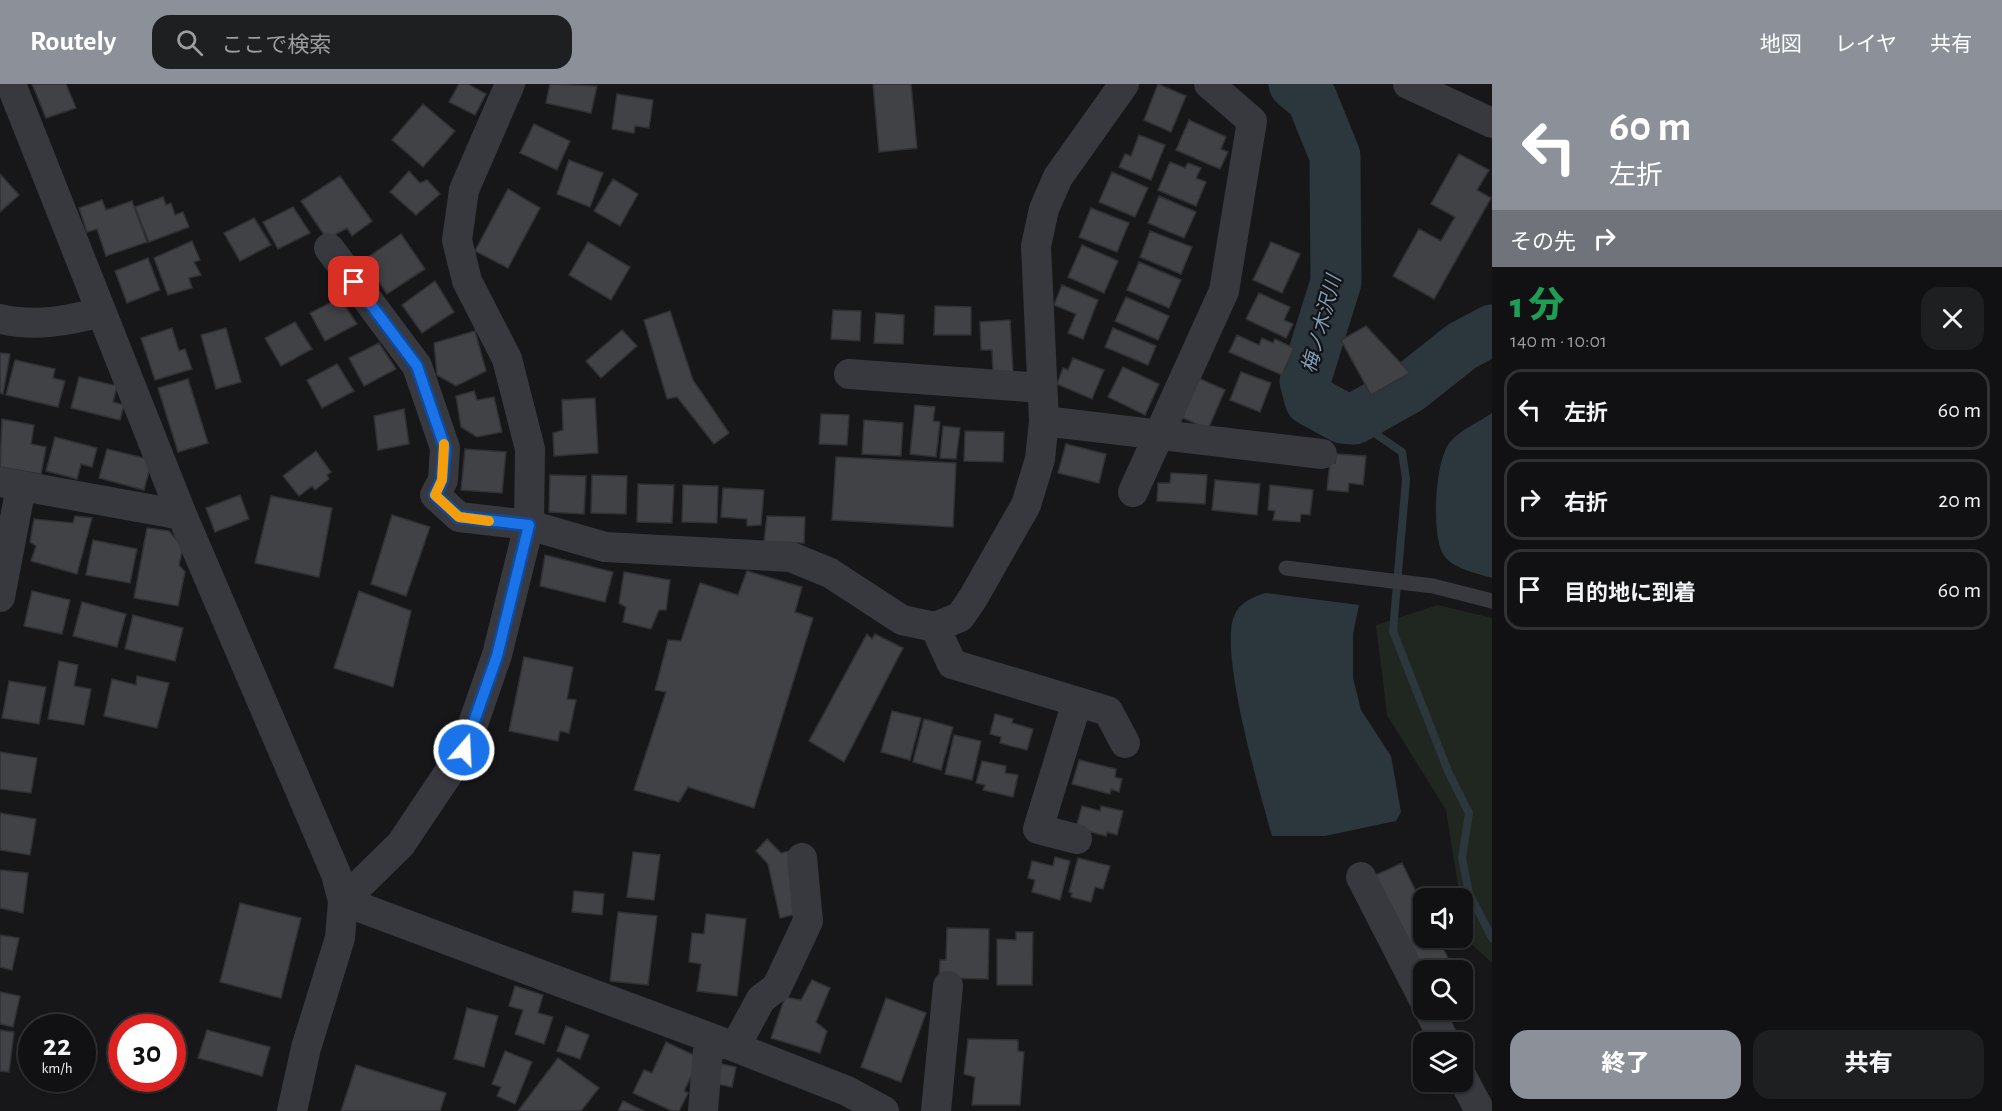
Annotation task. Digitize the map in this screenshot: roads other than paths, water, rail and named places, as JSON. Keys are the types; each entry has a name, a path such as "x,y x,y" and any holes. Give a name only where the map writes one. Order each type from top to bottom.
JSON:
{"street":[{"path":"11,84 182,515 336,874 343,901 340,938 306,1048 292,1111"},
{"path":"343,901 402,844 464,750 497,656 529,525 530,449 507,358 467,281 457,240 464,190 510,84"},
{"path":"329,248 417,366 445,448 442,480 435,495 459,517 529,525 605,547 791,557 830,573 902,620 935,627 960,617 1026,505 1040,459 1044,421 1036,246 1044,209 1058,177 1125,84"},
{"path":"1133,492 1224,291 1252,121 1209,84"},
{"path":"1408,84 1492,123"},
{"path":"0,319 12,322 64,322 101,312"},
{"path":"849,374 1042,388"},
{"path":"1044,421 1322,454"},
{"path":"0,597 11,485 182,515"},
{"path":"935,627 952,664 1108,711 1125,743"},
{"path":"1077,702 1038,829 1077,839"},
{"path":"703,1111 722,1043 761,999 777,987 808,921 802,858"},
{"path":"1361,877 1413,979"},
{"path":"343,901 847,1091 884,1111"},
{"path":"936,1111 948,986"},
{"path":"1470,1092 1480,1111"}],"lane":[{"path":"1287,568 1433,586 1492,601"}],"waterway":[{"name":"梅ノ木沢川","path":"1294,84 1312,99 1335,156 1336,282 1305,381 1310,400 1343,418 1354,419 1409,388 1462,346 1492,330"},
{"path":"1354,419 1402,452 1406,479 1393,631 1448,771 1469,813 1462,858 1469,893 1492,938"}]}
